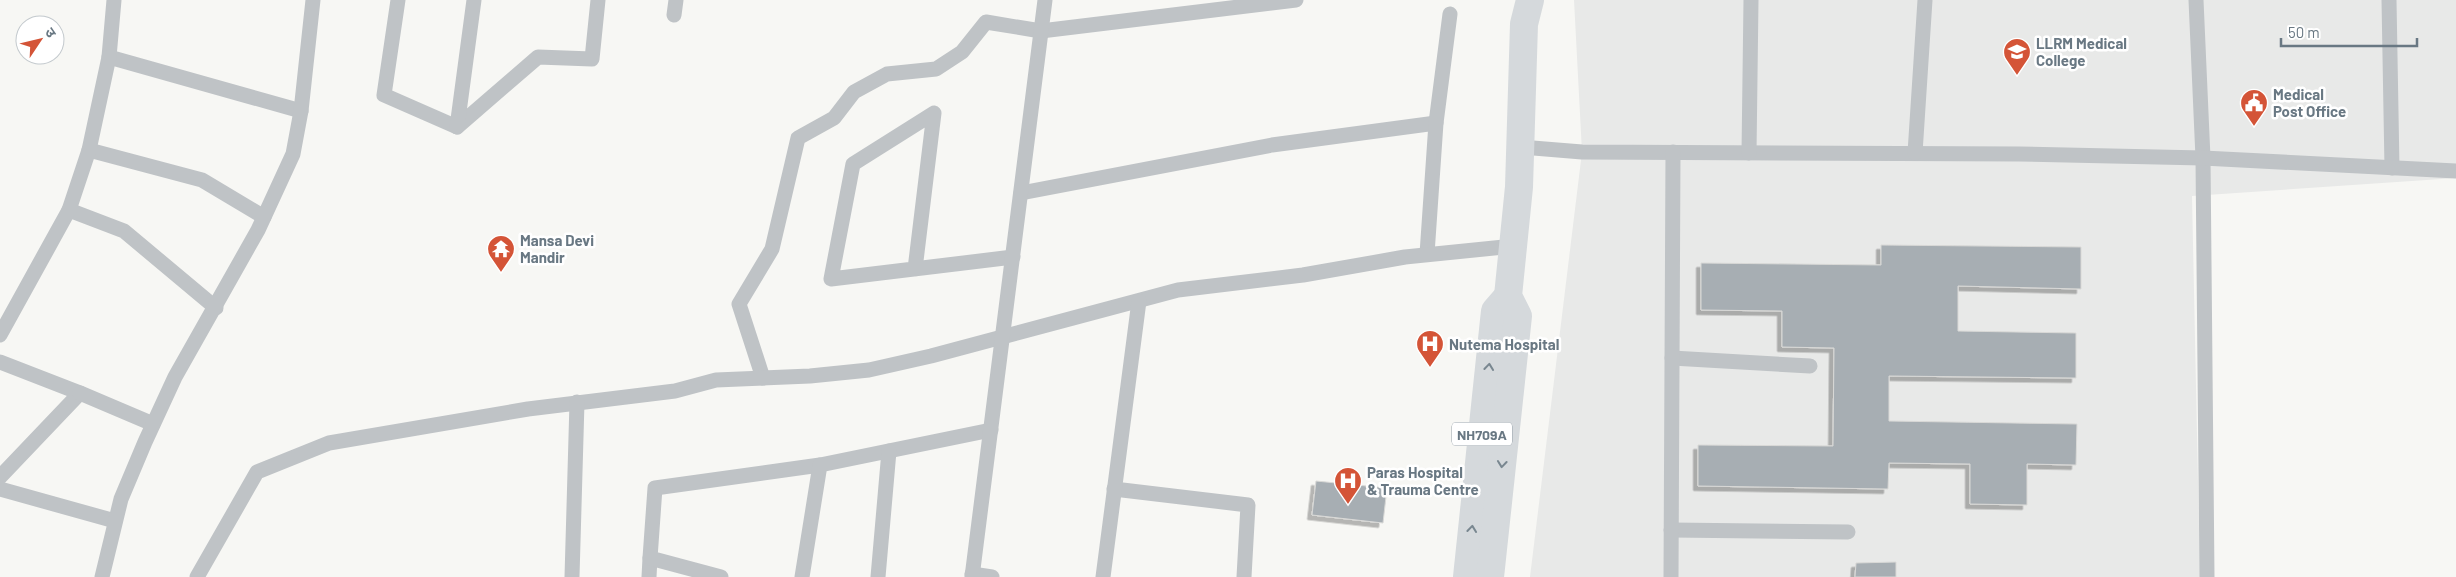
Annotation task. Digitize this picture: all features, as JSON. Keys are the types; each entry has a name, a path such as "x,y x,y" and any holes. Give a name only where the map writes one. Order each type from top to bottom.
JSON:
{"highway":[{"name":"NH709A","path":"1467,577 1495,312 1508,296 1519,187 1527,12 1512,0"},
{"name":"NH709A","path":"1490,577 1518,316 1508,296"}],"street":[{"path":"0,335 68,210 89,150 109,57 114,0"},
{"path":"102,577 121,498 153,424 175,377 216,308 264,217 293,154 301,111 313,0"},
{"path":"398,0 384,95 457,127"},
{"path":"457,127 474,0"},
{"path":"457,127 538,57 592,59 598,0"},
{"path":"674,15 676,0"},
{"path":"992,577 972,576 1045,0"},
{"path":"763,378 739,304 772,249 798,138 834,118 854,92 887,74 936,70 962,52 986,22 1041,31 1224,4 1296,0"},
{"path":"1749,153 1750,0"},
{"path":"1914,154 1925,0"},
{"path":"2196,0 2203,158 2207,577"},
{"path":"2389,0 2392,168"},
{"path":"1428,254 1436,123 1450,14"},
{"path":"109,57 301,111"},
{"path":"915,269 934,113 853,164 831,279 915,269 1013,257"},
{"path":"1021,193 1272,145 1436,123"},
{"path":"1520,147 1582,152 2203,158 2456,171"},
{"path":"89,150 202,180 264,217"},
{"path":"1671,577 1673,152"},
{"path":"68,210 124,231 216,308"},
{"path":"197,577 256,472 329,443 577,402 675,391 716,380 869,370 931,356 1178,290 1303,275 1428,254 1514,246"},
{"path":"1103,577 1139,301"},
{"path":"1672,358 1810,366"},
{"path":"0,362 153,424"},
{"path":"0,477 80,393"},
{"path":"572,577 577,402"},
{"path":"649,577 655,488 820,465 991,430"},
{"path":"878,577 890,451"},
{"path":"802,577 820,465"},
{"path":"0,489 115,522"},
{"path":"1114,489 1248,505 1244,577"},
{"path":"1671,530 1848,532"},
{"path":"650,558 720,577"}],"shaded area":[{"path":"1574,0 2456,0 2456,178 2192,196 2200,577 1530,577 1582,152"}],"building":[{"path":"1881,245 2081,247 2081,289 1958,286 1958,331 2076,333 2076,378 1889,376 1889,421 2077,424 2076,465 2027,464 2027,505 1970,504 1970,464 1889,463 1888,489 1698,486 1698,445 1833,446 1834,348 1782,347 1782,311 1701,310 1701,263 1881,265"},
{"path":"1316,481 1387,488 1383,523 1312,515"},
{"path":"1896,562 1896,577 1855,577 1856,563"}],"place":[{"name":"LLRM Medical College","path":"2017,76"},
{"name":"Medical Post Office","path":"2254,127"},
{"name":"Mansa Devi Mandir","path":"501,273"},
{"name":"Nutema Hospital","path":"1430,368"},
{"name":"Paras Hospital & Trauma Centre","path":"1348,505"}]}
